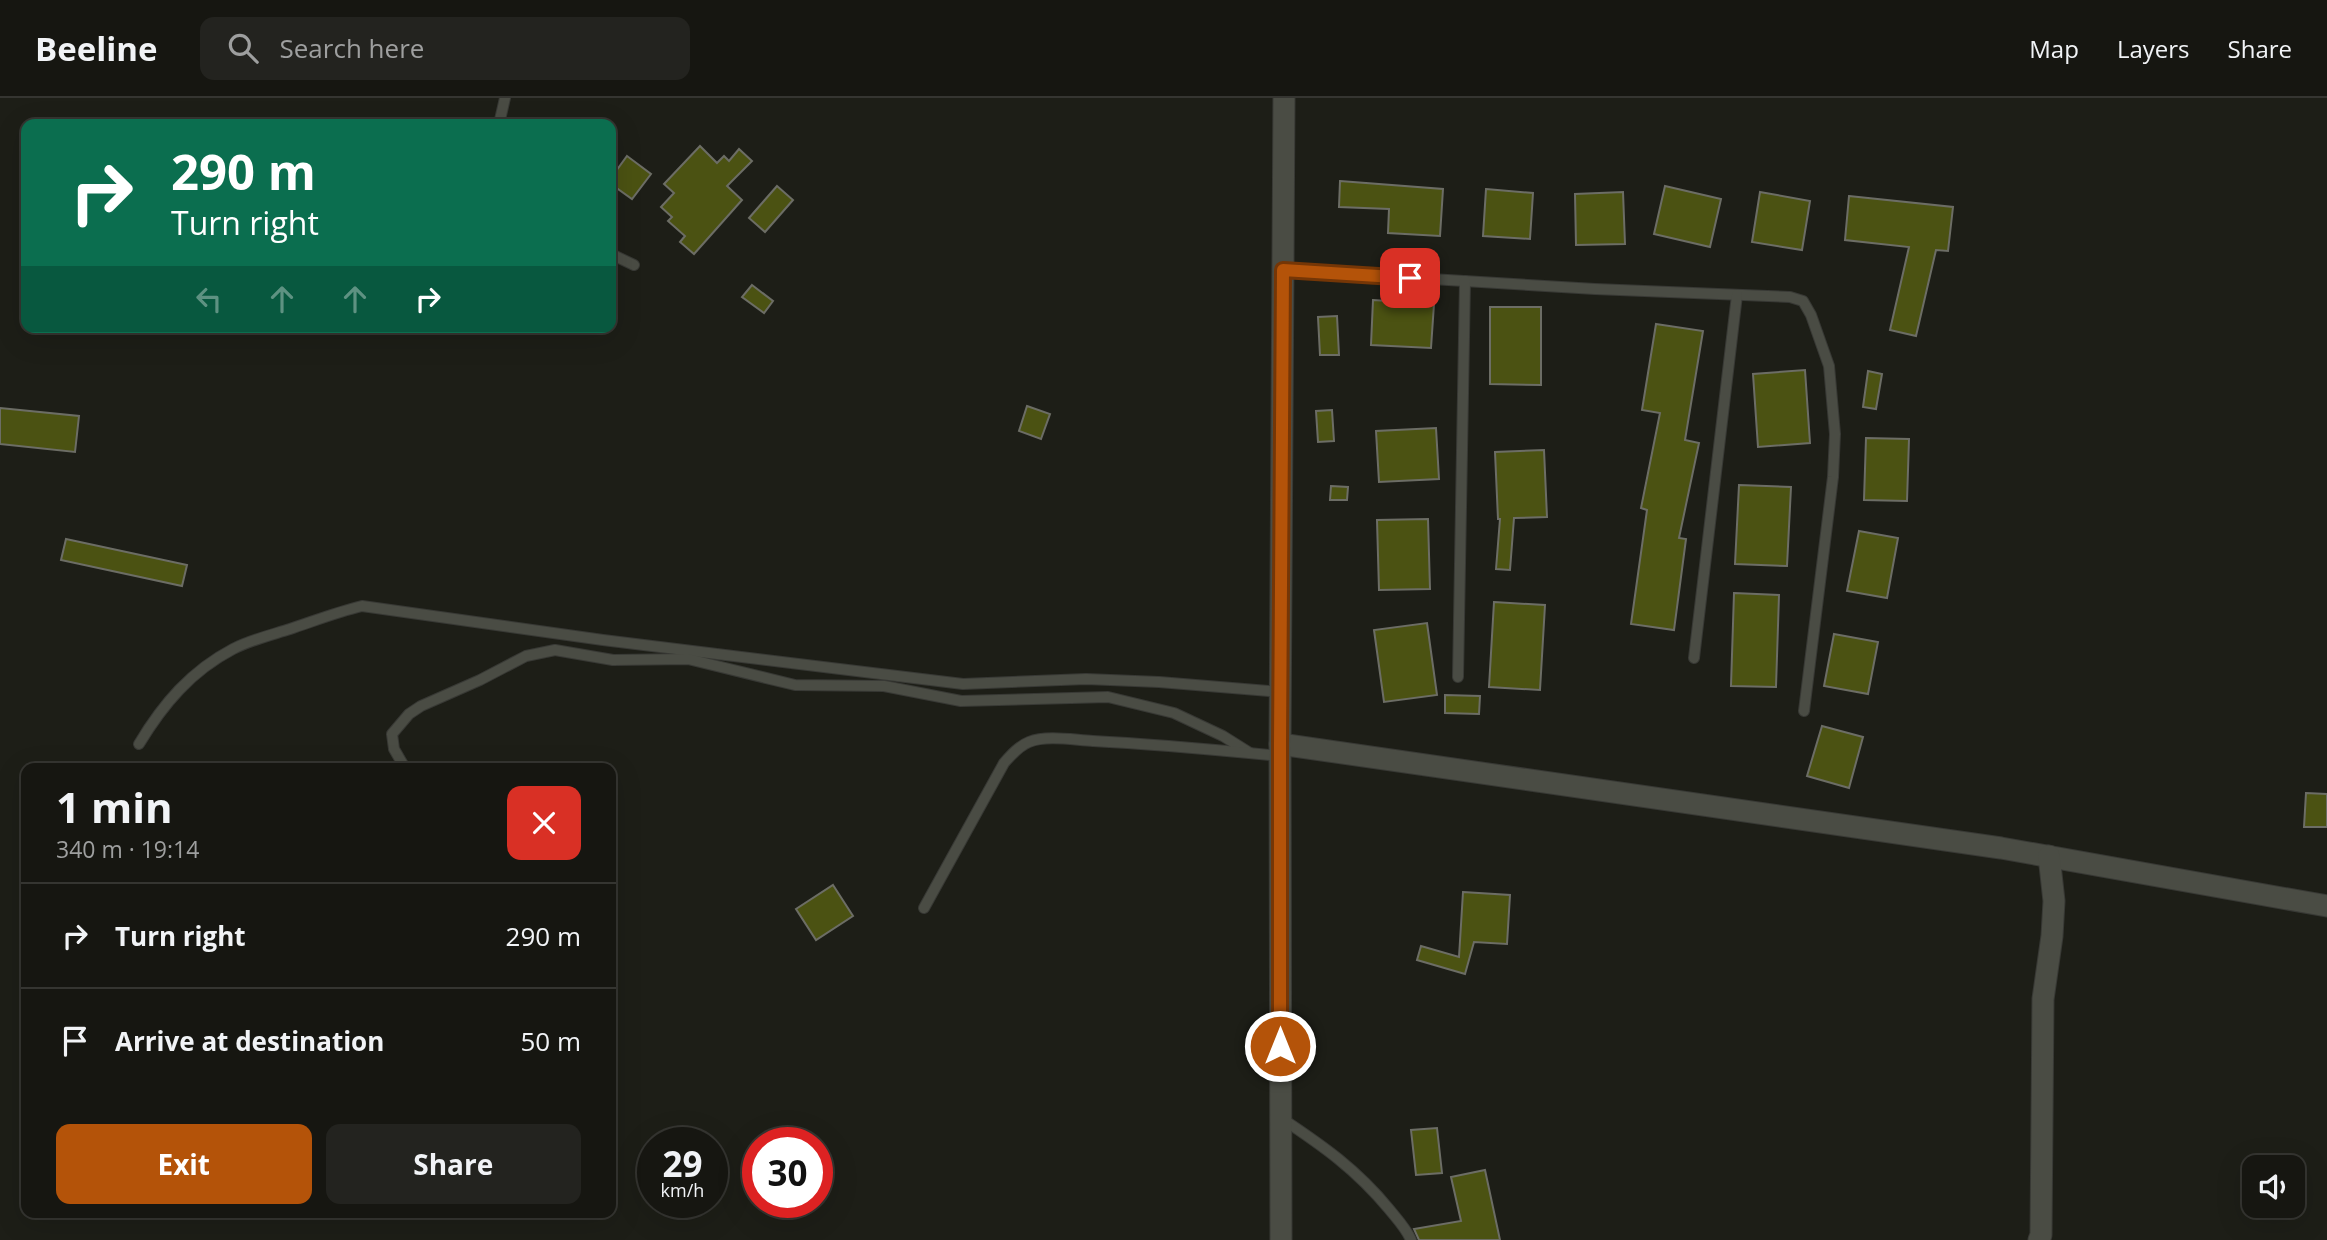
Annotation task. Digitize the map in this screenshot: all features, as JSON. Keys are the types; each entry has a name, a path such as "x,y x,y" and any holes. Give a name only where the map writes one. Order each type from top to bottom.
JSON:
{"street":[{"path":"1281,1240 1280,692 1284,98"},
{"path":"1280,750 1772,814 2049,856 2327,906"},
{"path":"2039,1240 2042,1187 2043,999 2054,901 2049,856"}],"lane":[{"path":"500,119 505,98"},
{"path":"616,256 634,265"},
{"path":"1283,270 1790,298 1802,302 1811,315 1829,366 1835,434 1833,477 1804,711"},
{"path":"1458,677 1465,281"},
{"path":"1694,658 1737,295"},
{"path":"139,744 160,709 213,661 235,648 332,613 362,606 589,638 964,684 1086,679 1280,692"},
{"path":"401,763 394,749 392,734 409,714 526,656 555,650 613,660 688,659 795,685 884,686 961,701 1108,697 1154,707 1200,723 1250,753"},
{"path":"924,908 1004,763 1029,742 1052,740 1139,743 1250,753 1280,750"},
{"path":"1280,1118 1326,1148 1368,1184 1406,1230 1411,1240"}],"building":[{"path":"700,146 717,163 724,156 729,161 739,149 752,161 727,186 742,200 694,254 680,242 685,236 668,221 672,217 661,207 674,193 664,184"},
{"path":"627,156 651,174 632,199 616,188 616,171"},
{"path":"1340,181 1443,189 1440,236 1388,233 1389,209 1339,207"},
{"path":"777,186 793,200 765,232 749,218"},
{"path":"1665,186 1721,199 1710,247 1654,234"},
{"path":"1486,189 1533,193 1530,239 1483,236"},
{"path":"1623,192 1625,244 1576,245 1575,194"},
{"path":"1760,192 1810,201 1802,250 1752,242"},
{"path":"1849,196 1953,207 1948,251 1936,250 1916,336 1890,330 1909,247 1845,240"},
{"path":"752,285 773,301 764,313 742,297"},
{"path":"1373,300 1434,304 1431,348 1371,345"},
{"path":"1490,307 1541,307 1541,385 1490,384"},
{"path":"1337,316 1339,355 1320,355 1318,317"},
{"path":"1656,324 1703,331 1685,440 1699,443 1679,538 1686,539 1674,630 1631,624 1647,510 1641,508 1660,413 1642,410"},
{"path":"1805,370 1810,443 1758,447 1753,374"},
{"path":"1868,371 1882,374 1876,409 1863,407"},
{"path":"1027,406 1050,414 1041,439 1019,431"},
{"path":"0,408 79,416 75,452 0,444"},
{"path":"1332,410 1334,441 1318,442 1316,411"},
{"path":"1436,428 1439,479 1379,482 1376,431"},
{"path":"1866,438 1909,439 1907,501 1864,500"},
{"path":"1544,450 1547,517 1514,518 1510,570 1496,569 1500,519 1495,452"},
{"path":"1739,485 1791,487 1787,566 1735,564"},
{"path":"1331,486 1348,487 1347,500 1330,500"},
{"path":"1428,519 1430,589 1379,590 1377,520"},
{"path":"1859,531 1898,538 1887,598 1847,591"},
{"path":"66,539 187,565 182,586 61,560"},
{"path":"1734,593 1779,595 1776,687 1731,686"},
{"path":"1494,602 1545,605 1540,690 1489,687"},
{"path":"1427,623 1437,695 1384,702 1374,630"},
{"path":"1834,634 1878,642 1868,694 1824,686"},
{"path":"1445,695 1480,696 1479,714 1445,713"},
{"path":"1822,726 1863,737 1849,788 1807,776"},
{"path":"2306,793 2327,794 2327,827 2304,827"},
{"path":"833,885 853,916 816,940 796,909"},
{"path":"1463,892 1510,895 1507,944 1474,942 1465,974 1417,960 1421,946 1459,957"},
{"path":"1437,1128 1442,1173 1416,1175 1411,1130"},
{"path":"1485,1170 1500,1240 1419,1240 1414,1229 1461,1221 1451,1177"}],"route":[{"path":"1280,1046 1283,270 1410,278"}]}
